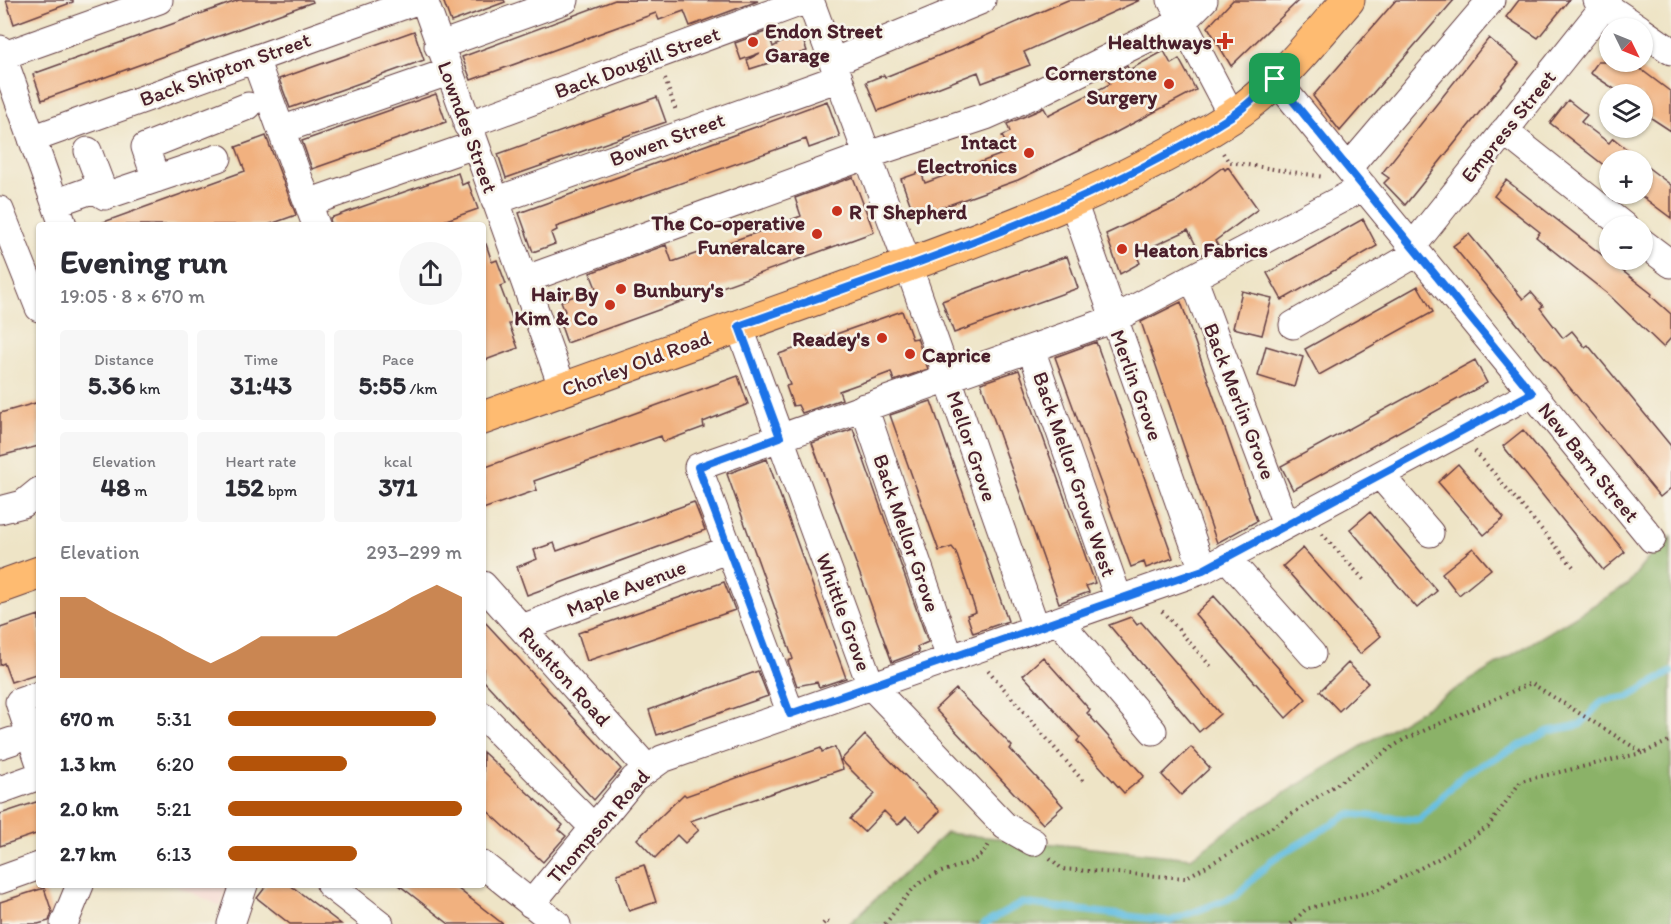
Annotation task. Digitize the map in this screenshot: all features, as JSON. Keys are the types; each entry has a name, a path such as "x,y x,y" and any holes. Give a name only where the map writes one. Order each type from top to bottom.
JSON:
{"main road":[{"name":"Chorley Old Road","path":"486,417 908,265 1072,200 1132,171 1219,124 1275,79 1348,0"},
{"path":"0,587 36,574"}],"street":[{"path":"105,196 94,189 59,214 1,53 159,0"},
{"name":"Back Shipton Street","path":"32,139 419,0"},
{"name":"Lowndes Street","path":"424,0 438,46 495,201 494,236 524,280 563,389"},
{"path":"438,46 565,0"},
{"name":"Back Dougill Street","path":"312,214 471,135 656,55 809,0"},
{"name":"Mellor Grove","path":"809,0 868,155 948,378 1047,624 1153,731"},
{"name":"Bowen Street","path":"495,201 684,133 836,70 982,0"},
{"path":"524,280 868,155 986,116 1038,93 1177,10 1204,0"},
{"path":"790,714 698,467 1114,319 1193,277 1357,179 1491,0"},
{"path":"1607,4 1626,18"},
{"name":"Empress Street","path":"1415,250 1504,131 1607,4"},
{"path":"1177,10 1219,124"},
{"path":"1653,39 1671,51"},
{"path":"255,59 312,214"},
{"path":"281,130 448,72"},
{"name":"New Barn Street","path":"1275,79 1652,539"},
{"path":"156,179 145,147 248,106"},
{"path":"1504,131 1611,216"},
{"path":"88,151 105,196"},
{"path":"105,196 218,158"},
{"name":"Merlin Grove","path":"1072,200 1114,319 1215,564 1312,654"},
{"path":"0,210 36,300"},
{"path":"1293,325 1415,250"},
{"path":"1653,250 1671,264"},
{"name":"Back Merlin Grove","path":"1193,277 1295,521"},
{"name":"Whittle Grove","path":"739,326 871,686 1005,826 1033,842"},
{"name":"Back Mellor Grove West","path":"1031,349 1130,596"},
{"name":"Thompson Road","path":"531,904 646,768 662,759 1130,596 1215,564 1532,393"},
{"name":"Back Mellor Grove","path":"864,407 961,655"},
{"path":"1380,475 1430,533"},
{"path":"0,510 23,504 36,493"},
{"name":"Maple Avenue","path":"522,628 729,549"},
{"name":"Rushton Road","path":"486,588 646,768"},
{"path":"36,696 19,702 36,752"},
{"path":"486,719 594,828"},
{"path":"0,790 36,777"},
{"path":"0,880 36,867"},
{"path":"486,867 557,924"},
{"path":"64,924 79,888"},
{"path":"234,922 243,888"},
{"path":"334,888 380,924"}],"path":[{"path":"656,55 684,133"},
{"path":"1219,124 1229,162 1357,179"},
{"path":"1458,433 1575,570"},
{"path":"1295,521 1365,582"},
{"path":"1130,596 1213,669"},
{"path":"961,655 1083,781"},
{"path":"1033,842 1062,869 1185,878 1250,843 1403,740 1531,683 1643,753"},
{"path":"1290,924 1306,909 1377,890 1440,858 1488,827 1521,781 1643,753 1671,740"},
{"path":"885,924 918,885 938,871 976,861 986,851 991,838 1005,826"},
{"path":"823,924 826,921 832,924"}],"shaded area":[{"path":"181,888 226,888 221,906"}],"green space":[{"path":"1671,537 1671,924 849,924 946,833 1191,858 1250,814 1627,585 1647,560"}],"building":[{"path":"6,0 73,0 73,2 14,24"},
{"path":"239,0 312,0 313,2 42,100 33,74"},
{"path":"443,0 504,0 505,2 451,22"},
{"path":"615,0 758,1 690,26 684,11 659,20 656,13 471,80 462,57"},
{"path":"1068,0 1140,0 1024,52 1030,65 982,83 978,72 878,111 866,82 884,75 885,77 960,47"},
{"path":"1233,0 1299,0 1231,66 1208,27"},
{"path":"1396,0 1454,0 1340,131 1313,96"},
{"path":"1519,0 1569,0 1538,38 1506,17"},
{"path":"414,31 424,60 290,108 279,79"},
{"name":"Endon Street Garage","path":"768,31 773,47 800,32 807,51 750,69 747,60 760,53 741,60 735,43"},
{"path":"1489,38 1519,63 1405,205 1384,183 1389,178 1382,173"},
{"path":"1164,51 1171,64 1179,59 1196,90 1111,135 1018,180 915,217 901,179 921,172 925,183 1005,153 1004,149 1008,147 1002,136 1010,132 1007,124 1044,108 1048,115 1110,84 1106,77 1127,66 1129,70"},
{"path":"1598,62 1599,72 1644,72 1671,92 1671,131 1653,119 1653,84 1607,84 1590,73"},
{"path":"436,94 446,122 312,169 302,141"},
{"path":"657,97 666,122 506,178 498,154"},
{"path":"1568,100 1587,115 1581,122 1599,136 1599,138 1609,143 1613,138 1628,150 1599,150 1599,161 1550,123"},
{"path":"827,101 840,137 809,148 806,139 556,227 557,230 551,233 555,244 533,252 519,213"},
{"path":"266,136 296,215 276,222 104,222 245,171 236,147"},
{"path":"1223,167 1225,170 1228,167 1258,209 1215,241 1218,246 1201,255 1188,230 1136,254 1140,263 1120,274 1106,234 1175,202"},
{"path":"1653,171 1671,185 1671,218 1652,204"},
{"path":"458,173 462,185 468,182 478,209 441,222 331,222 330,218"},
{"path":"853,177 874,232 567,343 557,314 565,311 561,301 596,288 590,273 666,245 672,262 767,229 801,216 795,198"},
{"path":"1506,180 1599,253 1599,270 1621,270 1652,294 1651,296 1671,314 1671,338 1663,347 1609,295 1536,237 1540,232 1494,196"},
{"path":"1363,219 1377,246 1282,300 1267,273"},
{"path":"1469,234 1523,299 1531,292 1543,306 1540,308 1563,338 1572,331 1585,347 1588,345 1671,446 1671,488 1660,497 1453,246"},
{"path":"486,244 492,262 497,260 506,284 500,286 514,323 509,324 518,348 486,360"},
{"path":"1067,256 1078,288 954,333 942,301"},
{"path":"1418,286 1433,312 1319,375 1305,349"},
{"path":"1242,291 1272,298 1262,335 1233,328"},
{"path":"1181,302 1257,521 1217,543 1141,322"},
{"path":"902,311 912,339 917,338 928,369 894,381 891,372 839,391 842,399 802,413 798,405 793,406 786,386 790,385 779,354"},
{"path":"1096,342 1173,558 1146,568 1144,562 1131,567 1055,357"},
{"path":"1266,346 1303,357 1294,387 1258,376"},
{"path":"1475,360 1487,383 1293,490 1281,466"},
{"path":"1019,370 1095,583 1086,586 1089,592 1059,603 981,383"},
{"path":"738,376 748,404 703,422 704,427 663,442 661,436 534,481 537,490 486,508 486,467"},
{"path":"931,401 1008,621 973,633 967,615 976,612 956,552 952,547 939,551 890,415"},
{"path":"36,403 36,447 0,456 0,413"},
{"path":"853,429 928,642 917,647 919,652 892,662 812,443"},
{"path":"1523,430 1625,552 1603,570 1503,446"},
{"path":"767,459 846,678 819,687 817,682 797,686 788,661 793,659 727,474"},
{"path":"1458,464 1504,518 1484,535 1438,482"},
{"path":"694,502 705,530 527,595 517,567 537,559 534,550 554,543 557,551"},
{"path":"1370,512 1437,591 1417,608 1350,529"},
{"path":"1303,548 1381,636 1360,654 1283,566"},
{"path":"1473,548 1491,569 1459,595 1442,573"},
{"path":"724,582 735,610 587,661 578,633"},
{"path":"1214,596 1306,699 1286,718 1195,614"},
{"path":"36,616 36,674 11,682 4,663 0,665 0,628"},
{"path":"1131,617 1137,625 1141,622 1220,714 1199,732 1109,625"},
{"path":"486,623 621,769 594,800 486,683"},
{"path":"1043,657 1090,710 1087,713 1144,776 1124,793 1077,741 1080,738 1023,675"},
{"path":"1348,663 1368,683 1339,711 1320,691"},
{"path":"758,671 768,696 657,735 649,710"},
{"path":"956,689 1012,746 1010,749 1063,806 1043,824 935,709"},
{"path":"865,735 940,811 920,831 906,817 898,825 884,811 864,832 850,819 875,794 841,760"},
{"path":"835,747 843,769 690,821 699,830 685,843 677,835 655,858 637,839 684,794 686,796 821,748 822,752"},
{"path":"1191,747 1210,768 1181,795 1162,775"},
{"path":"486,755 563,825 559,830 566,836 543,862 486,810"},
{"path":"36,802 36,834 0,846 0,814"},
{"path":"644,865 656,902 629,911 617,874"},
{"path":"44,888 52,912 49,921 38,924 0,924 0,902"},
{"path":"265,888 294,888 341,924 290,924 257,898"},
{"path":"403,888 457,888 503,924 449,924"}],"waterway":[{"path":"984,924 1022,903 1170,921 1236,896 1272,860 1349,814 1419,820 1465,773 1549,731 1580,725 1602,701 1628,697 1671,672"}],"place":[{"name":"Healthways","path":"1225,41"},
{"name":"Endon Street Garage","path":"753,42"},
{"name":"Cornerstone Surgery","path":"1169,84"},
{"name":"Intact Electronics","path":"1029,153"},
{"name":"R T Shepherd","path":"837,211"},
{"name":"The Co-operative Funeralcare","path":"817,234"},
{"name":"Heaton Fabrics","path":"1122,249"},
{"name":"Bunbury's","path":"621,289"},
{"name":"Hair By Kim & Co","path":"610,305"},
{"name":"Readey's","path":"882,338"},
{"name":"Caprice","path":"910,354"}],"route":[{"path":"1275,79 1532,393 1203,570 790,714 698,467 780,437 739,326 908,265 1072,200 1162,156 1232,116 1275,79"}]}
